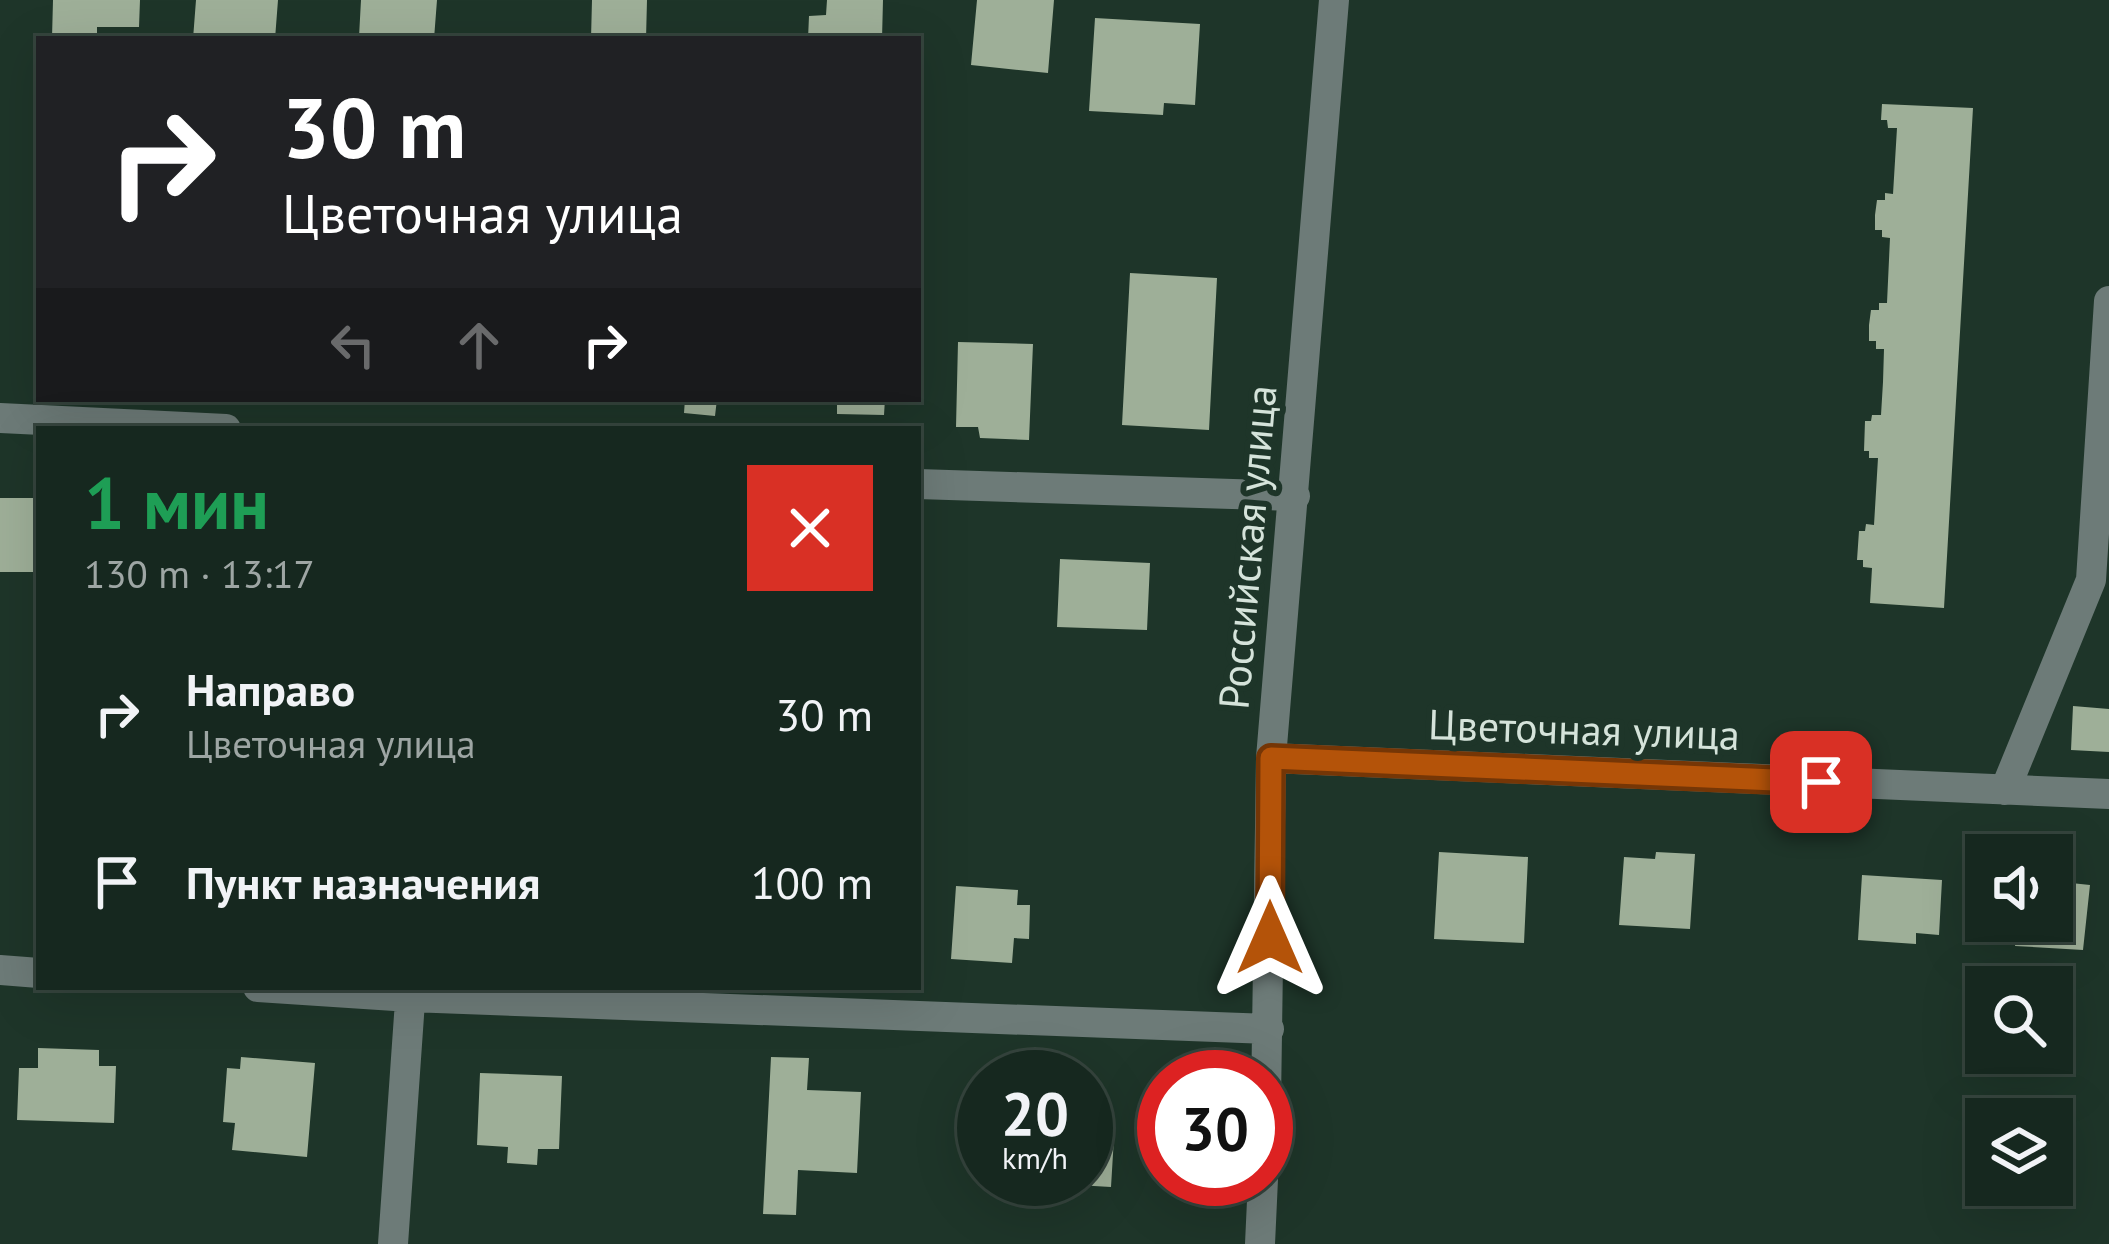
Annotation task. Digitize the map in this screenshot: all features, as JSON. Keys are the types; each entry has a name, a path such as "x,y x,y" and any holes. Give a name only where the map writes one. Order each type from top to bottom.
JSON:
{"street":[{"name":"Российская улица","path":"1268,1050 1271,758 1334,0"},
{"path":"2005,790 2091,580 2109,301"},
{"path":"0,418 164,426"},
{"path":"921,484 1295,496"},
{"name":"Цветочная улица","path":"1271,758 2109,794"},
{"path":"0,970 36,973"},
{"path":"349,990 1269,1029"},
{"path":"393,1244 410,992"},
{"path":"1260,1244 1262,1206"}],"building":[{"path":"53,0 140,0 139,27 97,27 97,36 52,36"},
{"path":"196,0 278,0 275,36 193,36"},
{"path":"361,0 437,0 434,36 359,36"},
{"path":"592,0 647,0 646,36 591,36"},
{"path":"827,0 883,0 882,36 808,36 809,16 826,15"},
{"path":"977,0 1054,0 1048,73 971,65"},
{"path":"1095,18 1200,24 1195,105 1164,103 1163,115 1089,111"},
{"path":"1882,104 1973,108 1944,608 1870,603 1872,568 1857,560 1859,531 1865,531 1866,524 1874,525 1878,458 1869,458 1869,451 1864,451 1865,421 1881,415 1883,382 1884,349 1876,349 1876,341 1869,341 1869,325 1871,310 1887,303 1890,238 1875,230 1875,215 1877,200 1885,200 1885,193 1893,194 1897,128 1888,128 1887,120 1881,120"},
{"path":"1130,273 1217,278 1209,430 1122,425"},
{"path":"958,342 1033,344 1029,440 980,438 978,427 956,427"},
{"path":"685,402 717,402 715,416 684,413"},
{"path":"837,402 885,402 884,415 837,414"},
{"path":"0,498 36,498 36,572 0,572"},
{"path":"1060,559 1150,563 1147,630 1057,627"},
{"path":"2073,706 2109,709 2109,752 2071,750"},
{"path":"1439,852 1528,857 1524,943 1434,939"},
{"path":"1656,852 1695,854 1690,929 1619,925 1624,857 1655,859"},
{"path":"1862,875 1942,880 1939,935 1916,933 1916,944 1858,940"},
{"path":"2073,883 2090,885 2083,950 2015,946 2016,942 2073,942"},
{"path":"956,886 1018,890 1017,905 1030,905 1029,939 1014,938 1012,963 951,959"},
{"path":"38,1048 99,1050 99,1066 116,1066 114,1123 17,1120 19,1068 38,1068"},
{"path":"241,1057 315,1063 307,1157 232,1150 235,1123 223,1122 227,1068 240,1069"},
{"path":"771,1057 809,1058 807,1090 861,1092 857,1173 798,1170 796,1215 763,1214"},
{"path":"480,1073 562,1076 559,1149 538,1149 537,1165 507,1163 508,1147 477,1145"}],"route":[{"path":"1270,938 1271,758 1821,782"}]}
